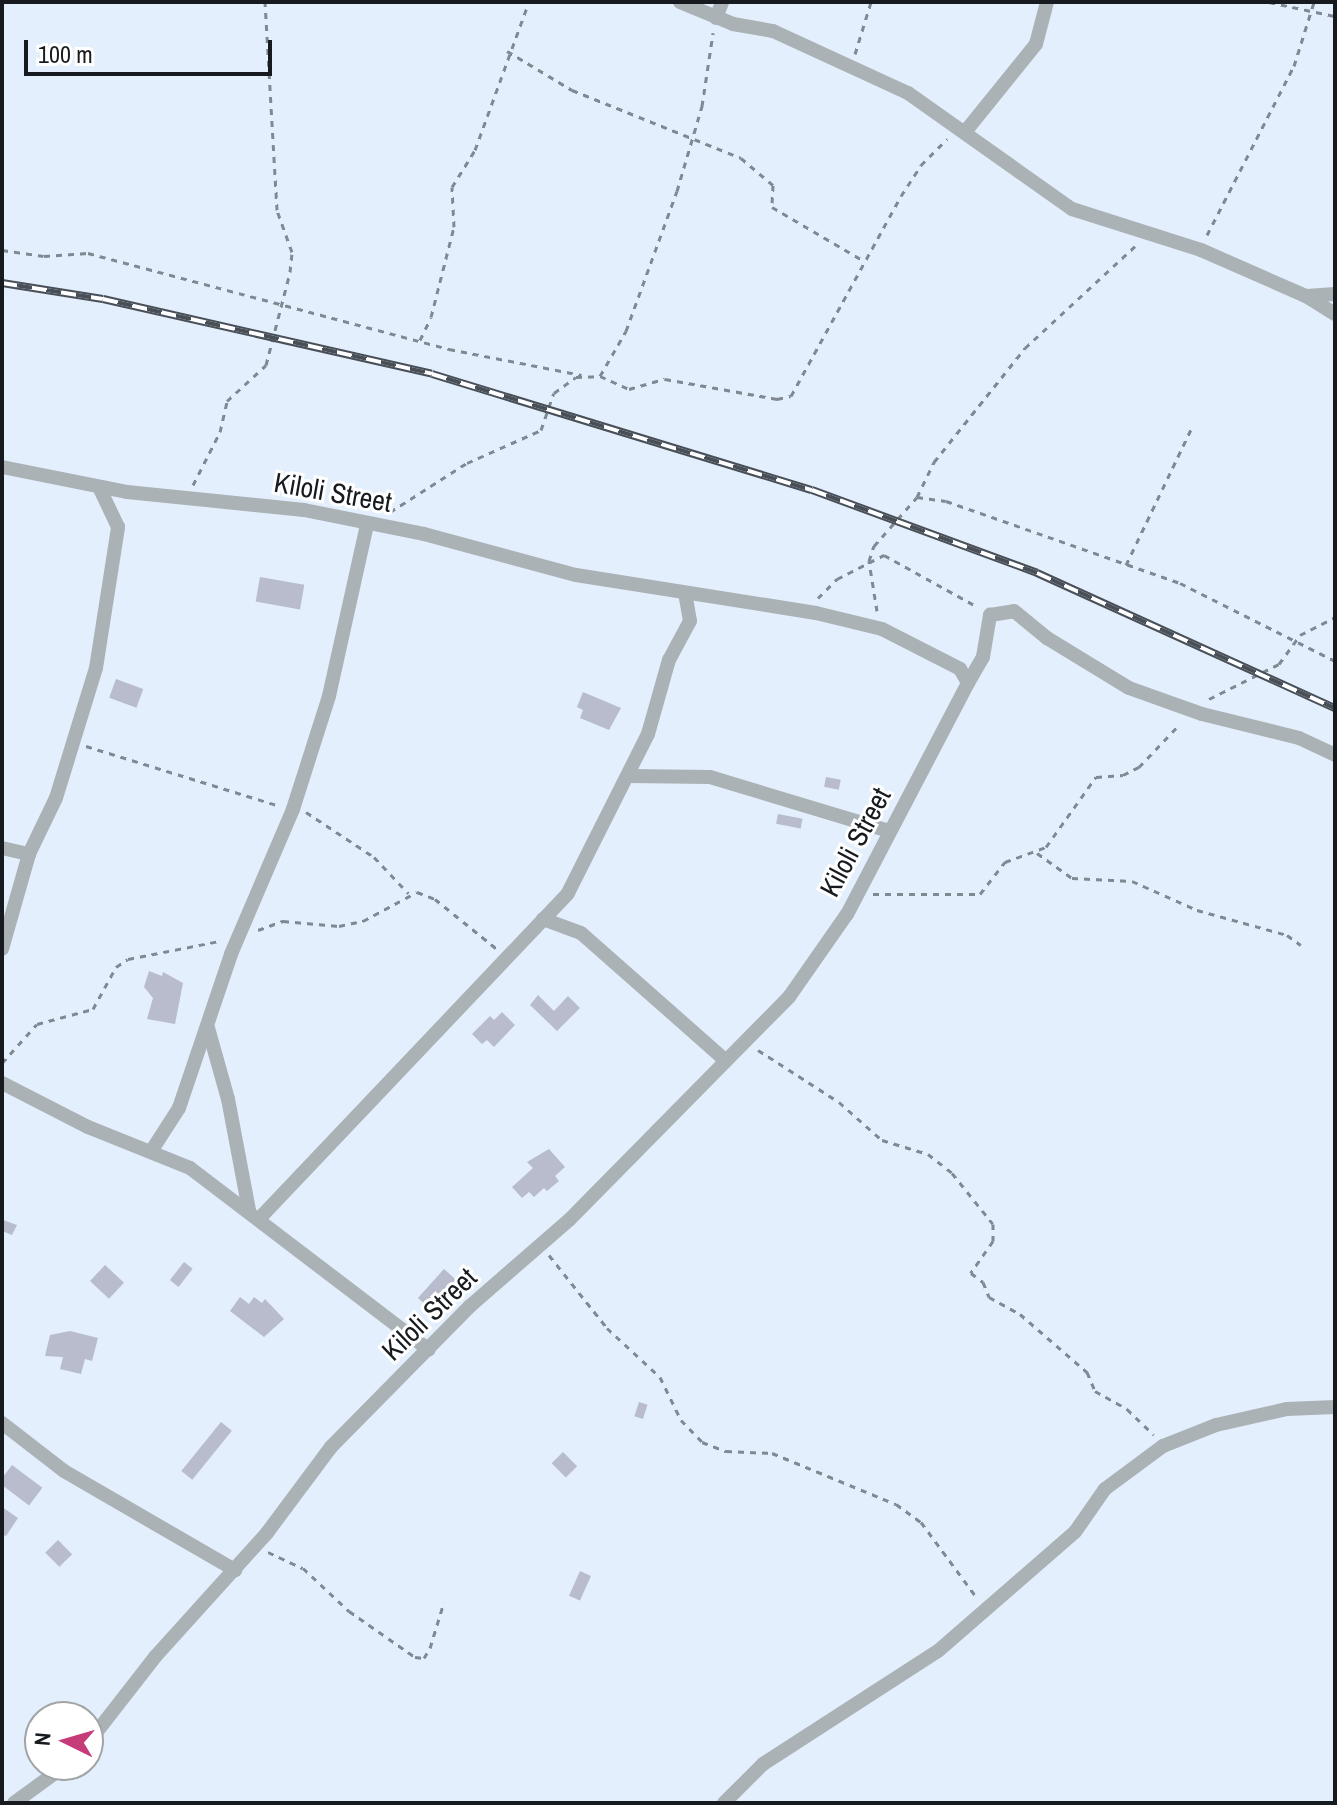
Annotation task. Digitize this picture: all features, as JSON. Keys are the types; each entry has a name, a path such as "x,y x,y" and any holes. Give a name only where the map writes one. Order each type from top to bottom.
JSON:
{"street":[{"path":"680,2 716,18 773,31 933,107 1072,209 1201,250 1306,296 1335,314"},
{"path":"716,18 722,2"},
{"path":"965,132 1036,44 1047,2"},
{"path":"1306,296 1335,294"},
{"name":"Kiloli Street","path":"2,467 99,487 304,510 443,539 576,575 798,610 882,629 960,669 968,683 855,901 803,980 541,1246 331,1447 235,1570 155,1657 104,1722"},
{"path":"2,949 29,854 56,798 96,668 116,559 117,516 99,487"},
{"path":"152,1150 171,1126 208,1028 238,935 294,804 329,696 367,525"},
{"path":"254,1215 543,919 581,872 630,776 669,660 690,621 685,594"},
{"path":"968,683 983,657 990,615 1000,610 1022,616 1047,638 1129,688 1198,713 1299,738 1335,755"},
{"path":"630,776 710,777 889,831"},
{"path":"2,848 29,854"},
{"path":"543,919 581,933 726,1061"},
{"path":"208,1028 254,1215"},
{"path":"2,1083 88,1127 152,1150 190,1168 429,1350"},
{"path":"724,1803 763,1764 869,1700 987,1610 1075,1532 1105,1489 1163,1446 1216,1425 1287,1409 1335,1407"},
{"path":"5,1431 64,1471 235,1570"},
{"path":"14,1803 44,1781"}],"path":[{"path":"181,496 205,465 227,401 266,365 292,252 277,210 265,2"},
{"path":"420,340 429,325 454,227 452,187 475,150 507,51 529,2"},
{"path":"851,66 871,2"},
{"path":"1269,2 1335,16"},
{"path":"1201,250 1294,66 1314,2"},
{"path":"600,376 645,284 693,138 716,18"},
{"path":"507,51 572,90 741,158 773,185 772,207 864,261"},
{"path":"2,250 44,256 88,253 279,306 420,340 584,376 600,376 629,389 654,380 688,380 785,399 798,387 864,261 921,165 947,139 965,132"},
{"path":"882,629 869,561 894,519 917,497 934,462 1025,348 1133,247 1156,234"},
{"path":"367,525 467,463 541,430 554,393 584,376"},
{"path":"1126,565 1192,427"},
{"path":"917,497 946,501 1180,583 1335,661"},
{"path":"798,610 869,561 884,555 972,604 1000,610"},
{"path":"855,901 883,891 980,894 996,868 1037,853 1096,777 1123,775 1139,767 1170,731 1198,713 1212,696 1279,664 1295,641 1335,617"},
{"path":"74,741 197,784 294,804 347,843 374,857 408,893 435,899 505,957"},
{"path":"1037,853 1072,878 1132,881 1197,910 1287,935 1301,945"},
{"path":"2,1063 37,1024 93,1009 116,967 128,959 194,949 283,921 339,926 371,919 408,893"},
{"path":"738,1049 773,1056 882,1140 928,1154 952,1173 993,1224 993,1241 971,1273 983,1282 989,1297 1020,1314 1087,1372 1095,1391 1127,1409 1163,1446"},
{"path":"541,1246 607,1328 660,1377 681,1420 702,1442 726,1451 772,1453 852,1483 912,1514 987,1610"},
{"path":"253,1547 303,1568 349,1611 415,1657 424,1658 430,1648 444,1602"}],"building":[{"path":"260,577 304,585 300,609 256,602"},
{"path":"116,679 143,689 136,708 109,698"},
{"path":"583,692 621,708 609,730 580,718 583,710 577,707"},
{"path":"826,777 841,780 839,790 824,787"},
{"path":"778,814 803,819 801,829 776,824"},
{"path":"149,971 162,976 163,972 183,983 175,1024 147,1019 153,998 144,987"},
{"path":"538,995 554,1011 568,996 580,1008 557,1031 530,1005"},
{"path":"502,1012 515,1025 494,1047 487,1040 482,1044 472,1034 490,1016 494,1020"},
{"path":"549,1149 565,1167 555,1176 559,1181 534,1197 529,1192 522,1198 512,1187 533,1168 527,1162"},
{"path":"3,1220 17,1225 12,1235 2,1231"},
{"path":"184,1262 193,1269 179,1287 170,1280"},
{"path":"105,1265 124,1283 109,1299 90,1281"},
{"path":"444,1269 462,1285 436,1314 418,1298"},
{"path":"240,1297 249,1304 254,1297 262,1303 265,1299 284,1319 264,1337 230,1311"},
{"path":"70,1331 98,1338 92,1361 85,1359 81,1374 60,1369 63,1357 45,1356 50,1335"},
{"path":"639,1402 648,1405 643,1419 634,1416"},
{"path":"221,1422 232,1431 192,1480 181,1471"},
{"path":"563,1452 577,1466 566,1477 552,1463"},
{"path":"12,1465 42,1488 29,1505 2,1485 2,1478"},
{"path":"2,1507 18,1518 6,1536 2,1534"},
{"path":"58,1540 72,1554 59,1567 45,1553"},
{"path":"580,1571 591,1576 580,1601 569,1596"}],"railway":[{"path":"2,283 103,299 432,374 812,490 1037,573 1335,708"}]}
